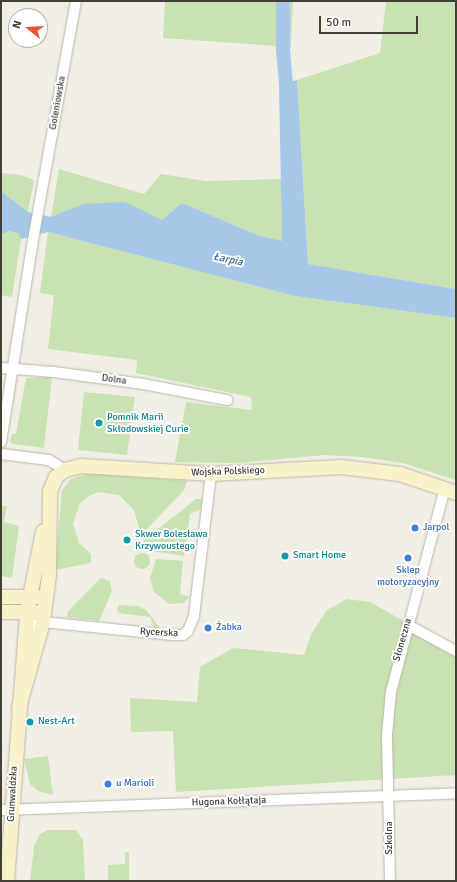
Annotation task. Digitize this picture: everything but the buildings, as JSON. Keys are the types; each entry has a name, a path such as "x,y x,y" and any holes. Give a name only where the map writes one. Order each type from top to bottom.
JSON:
{"street":[{"name":"Goleniowska","path":"12,370 39,205 76,1"},
{"name":"Dolna","path":"1,368 54,372 143,384 227,400"},
{"path":"1,442 12,370"},
{"path":"1,454 49,460 65,470"},
{"name":"Wojska Polskiego","path":"65,470 81,466 211,474 342,468 400,474 450,490"},
{"name":"Grunwaldzka","path":"5,880 7,810 20,707 28,596 48,512 52,483 65,470"},
{"name":"Rycerska","path":"43,622 172,635 183,635 188,631 194,616 211,474"},
{"name":"Słoneczna","path":"390,796 387,735 389,704 395,671 450,490"},
{"name":"Grunwaldzka","path":"20,707 43,622 46,605 49,575 48,512"},
{"path":"1,597 28,596 40,599 46,605 38,611 1,612"},
{"path":"24,637 34,625 43,622"},
{"path":"408,625 456,651"},
{"name":"Hugona Kołłątaja","path":"7,810 456,793"},
{"name":"Szkolna","path":"390,796 390,881"}],"green space":[{"path":"165,1 293,1 291,47 163,38"},
{"path":"386,1 456,1 456,289 308,264 297,80 380,53"},
{"path":"59,169 144,194 161,174 205,181 281,179 282,241 257,235 182,203 162,221 125,202 51,217"},
{"path":"1,173 21,175 34,180 28,212 1,191"},
{"path":"8,231 18,233 21,239 12,297 1,295 1,235"},
{"path":"48,232 295,296 456,318 456,480 403,463 361,457 325,455 236,463 175,462 186,402 252,410 251,397 136,373 137,360 48,349 54,295 40,293"},
{"path":"52,377 44,448 12,444 10,441 12,434 16,434 26,378"},
{"path":"84,392 135,397 127,455 78,450"},
{"path":"89,473 187,481 184,490 144,532 139,528 134,510 119,495 98,492 89,496 80,503 73,523 79,543 91,554 91,563 55,570 62,490 71,479"},
{"path":"196,499 202,499 201,509 190,514 184,556 139,549 138,545"},
{"path":"1,506 7,506 4,522 19,526 12,578 1,576"},
{"path":"142,553 149,558 150,561 145,568 142,569 135,564 134,561 139,554"},
{"path":"156,559 183,561 180,594 190,597 183,603 169,604 154,592 150,578"},
{"path":"101,578 110,581 112,591 99,621 67,617 68,611"},
{"path":"347,599 370,602 456,651 456,775 176,792 173,731 131,732 130,698 197,702 200,667 233,648 304,655 311,634 327,610"},
{"path":"119,605 138,606 146,610 160,628 154,627 150,617 119,613 117,610"},
{"path":"48,756 53,795 38,791 30,784 24,759"},
{"path":"47,830 76,830 83,840 85,881 30,881 34,847 39,835"},
{"path":"125,852 129,852 129,879 126,881 108,881 108,865 125,864"}],"water":[{"name":"Łarpia","path":"297,80 308,264 456,289 456,318 295,296 48,232 21,239 18,233 8,231 1,235 1,191 28,212 51,217 83,204 125,202 162,220 182,203 257,235 282,241 279,86"}],"waterway":[{"path":"283,1 283,50 286,83"}],"place":[{"name":"Pomnik Marii Skłodowskiej Curie","path":"99,423"},
{"name":"Jarpol","path":"415,528"},
{"name":"Skwer Bolesława Krzywoustego","path":"127,540"},
{"name":"Smart Home","path":"285,556"},
{"name":"Sklep motoryzacyjny","path":"408,558"},
{"name":"Żabka","path":"208,628"},
{"name":"Nest-Art","path":"30,722"},
{"name":"u Marioli","path":"108,784"}]}
